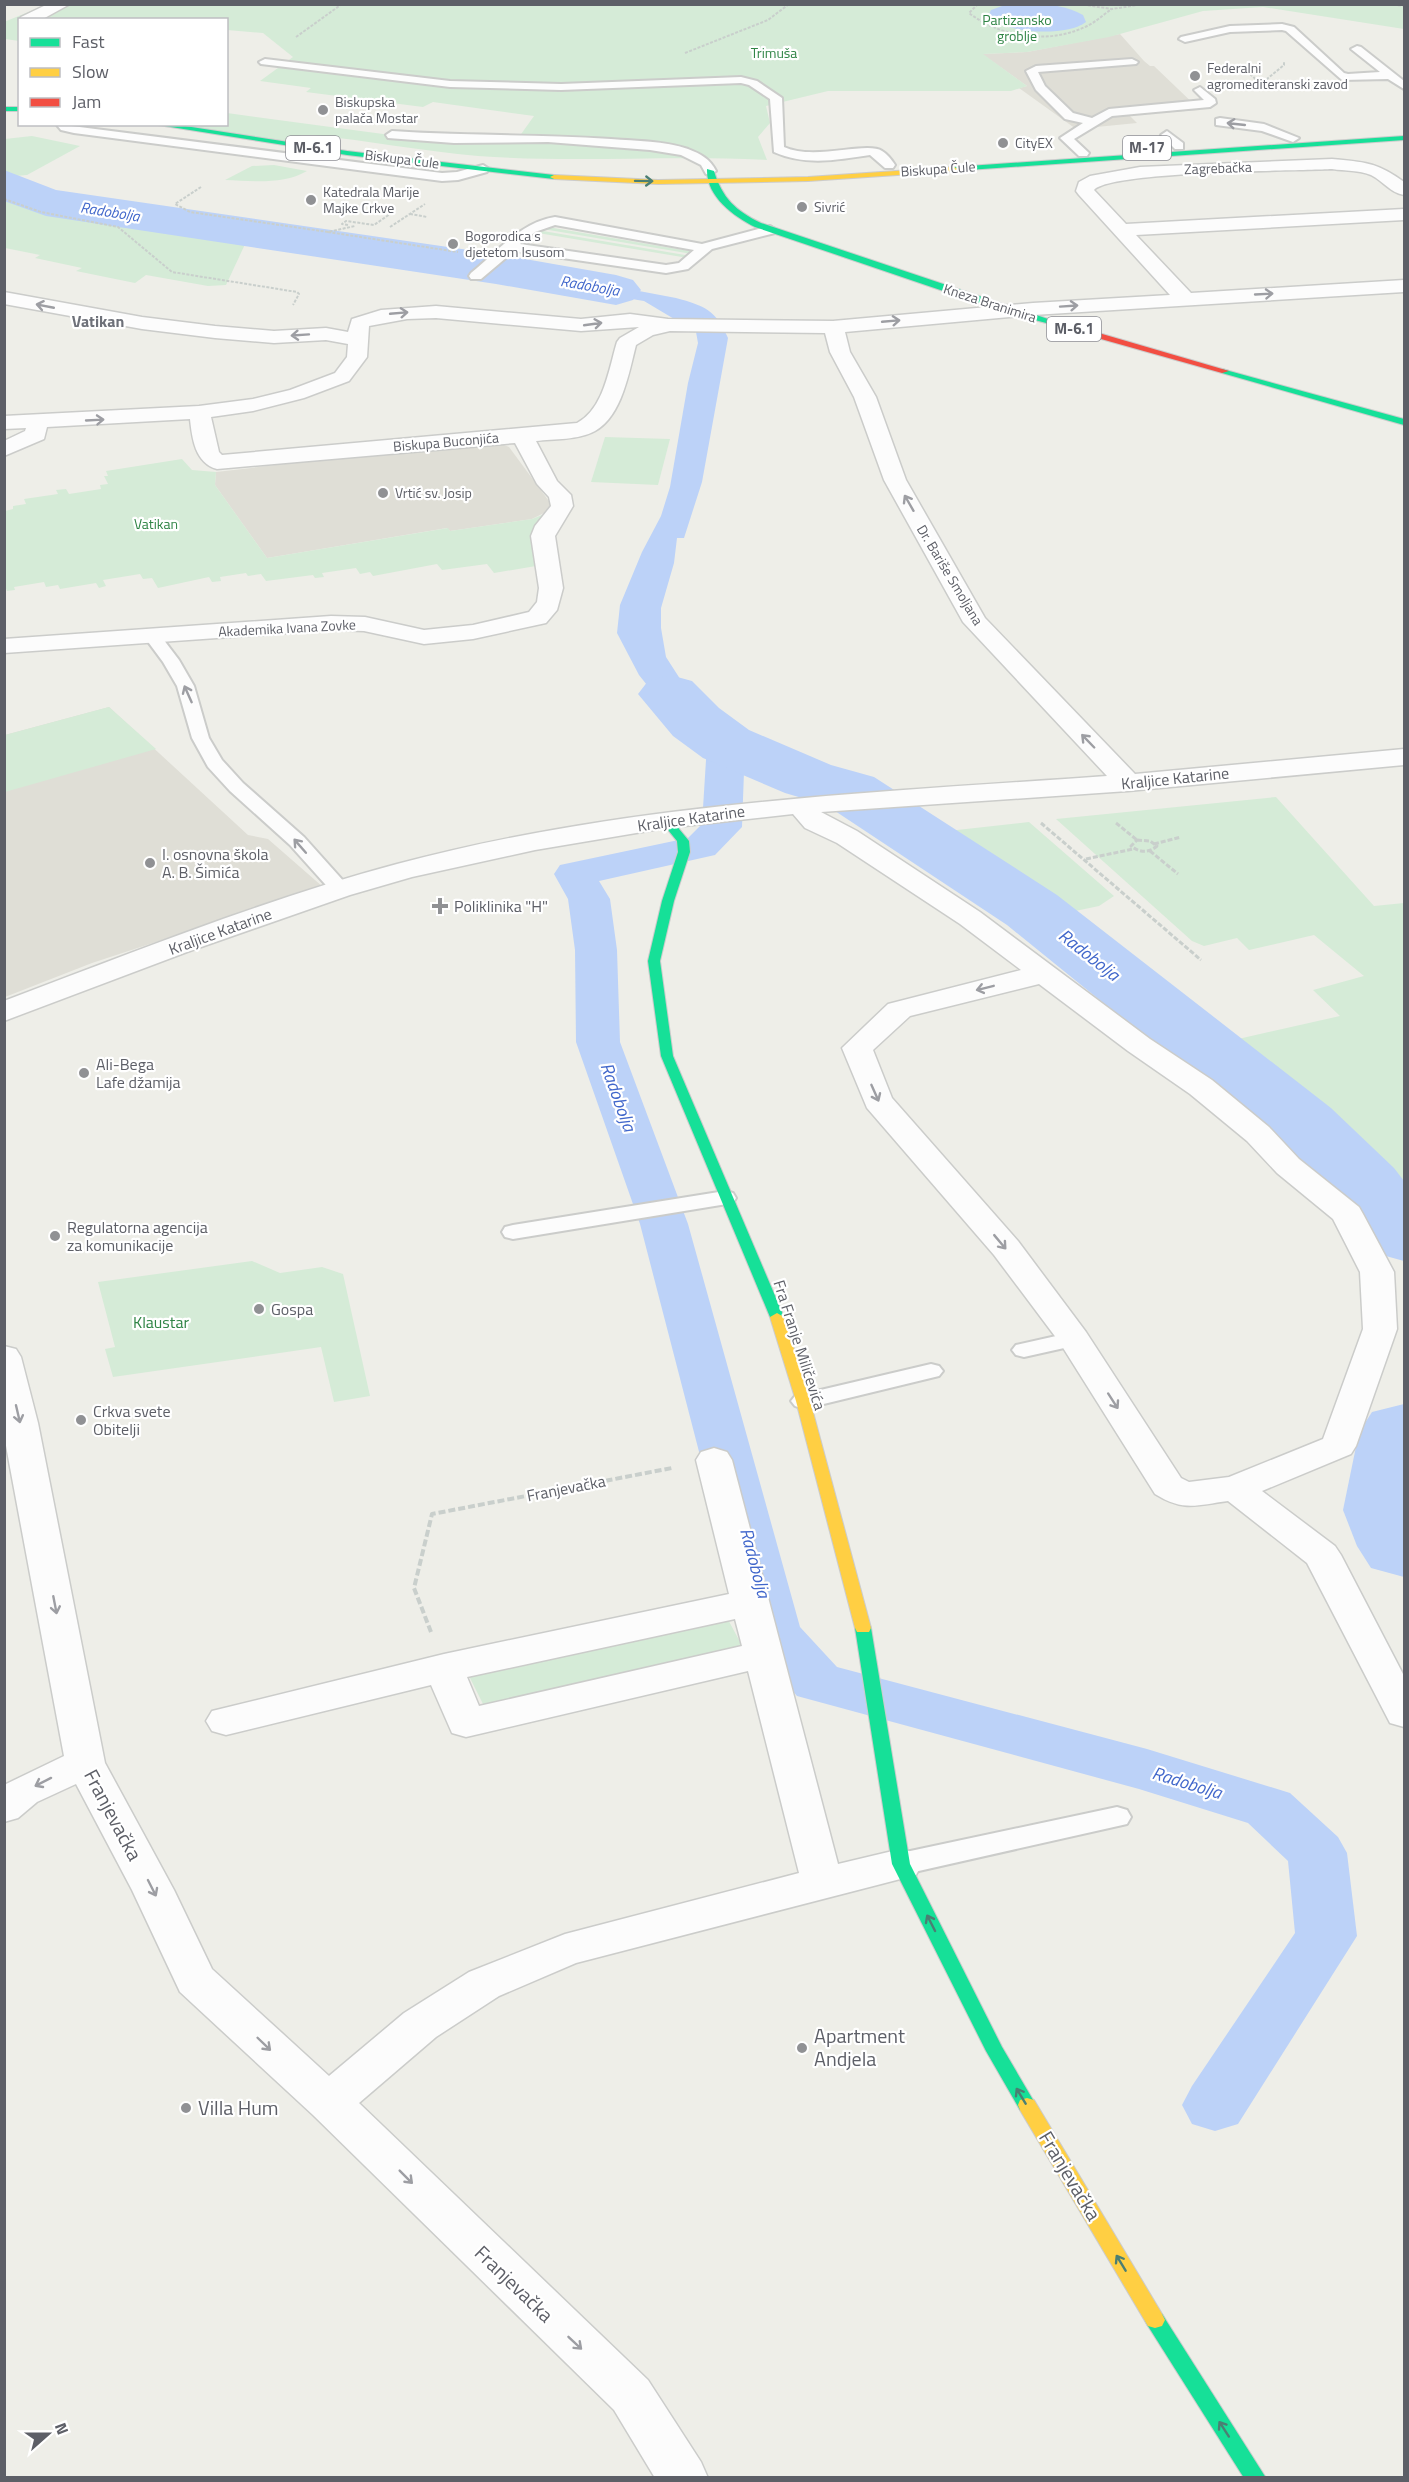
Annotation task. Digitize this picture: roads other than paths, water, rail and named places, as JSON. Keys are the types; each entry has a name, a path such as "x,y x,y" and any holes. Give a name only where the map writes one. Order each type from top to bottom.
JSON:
{"main road":[{"name":"Biskupa Čule","path":"168,126 348,153 585,180 711,176 1404,131"},
{"name":"Biskupa Čule","path":"711,176 808,179 1404,138"},
{"name":"Kneza Branimira","path":"711,176 718,198 730,209 748,221 770,230 1011,311 1404,422"},
{"name":"Fra Franje Miličevića","path":"676,826 684,852 668,901 654,961 667,1056 725,1198 775,1310 803,1401 862,1621 902,1864"},
{"name":"Franjevačka","path":"902,1864 995,2051 1182,2364 1256,2478"}],"street":[{"path":"31,18 62,4"},
{"name":"Zagrebačka","path":"1184,298 1085,191 1085,186 1096,180 1140,172 1332,164 1364,167 1379,172 1404,190"},
{"path":"1121,230 1404,214"},
{"path":"1011,311 1404,285"},
{"path":"4,298 142,323 274,337 326,334 358,340"},
{"name":"Biskupa Buconjića","path":"4,423 37,423 199,412 253,405 297,394 342,377 357,357 359,323 395,312 465,315 584,325 631,320 670,325 833,327 1011,311"},
{"name":"Biskupa Buconjića","path":"199,412 207,450 210,457 217,462 522,435 590,426 599,416 611,394 627,342 646,331 670,325"},
{"name":"Dr. Bariše Smoljana","path":"833,327 840,352 865,396 895,480 975,622 1128,783"},
{"path":"4,450 36,434 37,423"},
{"name":"Akademika Ivana Zovke","path":"4,646 331,624 365,624 424,637 473,632 537,618 549,602 551,588 543,536 547,526 559,514 562,506 560,495 548,484 522,435"},
{"name":"Kraljice Katarine","path":"4,1012 177,946 340,889 406,870 535,842 676,826 745,810 831,802 1128,783 1404,757"},
{"path":"799,805 815,822 847,837 970,918 1138,1045 1201,1087 1258,1134 1288,1166 1347,1214 1377,1272 1380,1329 1338,1446 1235,1488 1183,1495 1168,1486 1074,1340 1006,1248 878,1101 857,1048 899,1010 1042,974"},
{"name":"Franjevačka","path":"4,1357 20,1423 85,1762 153,1890 195,1980 285,2064 330,2102 631,2396 683,2478"},
{"path":"714,1460 822,1883"},
{"path":"1235,1488 1322,1555 1404,1713"},
{"path":"226,1721 444,1668 749,1603"},
{"path":"444,1668 466,1723 764,1654"},
{"path":"4,1807 23,1792 85,1762"},
{"path":"330,2102 420,2025 484,1984 565,1950 902,1864"}],"lane":[{"path":"1185,39 1230,29 1282,27 1290,29 1346,78 1391,75"},
{"path":"1357,48 1404,86"},
{"path":"265,62 450,84 561,87 741,80 753,83 776,98 778,149 800,156 870,151 877,153 889,165"},
{"path":"1094,122 1070,116 1040,88 1032,71 1132,62"},
{"path":"1083,153 1066,138 1109,113 1210,103 1211,101 1201,91"},
{"path":"1220,122 1264,128 1293,138"},
{"path":"60,126 54,134 62,140 132,150"},
{"path":"64,126 442,177 458,176 477,168"},
{"path":"392,135 454,139 538,137 650,146 690,155 706,163 711,176"},
{"path":"1167,135 1179,146"},
{"path":"477,275 511,247 519,237 544,222 555,221 705,248"},
{"path":"511,247 666,269 683,266 705,248 770,230"},
{"path":"151,635 176,664 194,707 196,726 206,750 252,801 297,841 322,872 340,889"},
{"path":"513,1232 725,1198"},
{"path":"1024,1350 1074,1340"},
{"path":"803,1401 931,1371"},
{"path":"902,1864 1117,1817"}],"water":[{"path":"1005,5 1056,6 1083,15 1086,22 1065,30 1021,30 996,22 988,16 991,10"},
{"path":"507,266 676,298 708,310 724,329 728,338 702,482 684,538 677,538 674,563 661,608 661,628 666,657 684,685 725,723 775,756 714,769 639,675 617,633 620,605 642,552 661,516 670,487 688,383 698,343 696,332 644,301 497,277"}],"waterway":[{"name":"Radobolja","path":"4,184 46,202 496,269 616,290"},
{"name":"Radobolja","path":"670,694 696,722 726,744 808,779 850,791 1032,910 1303,1125 1366,1185 1404,1236"},
{"name":"Radobolja","path":"726,744 722,827 701,847 574,874 589,899 596,950 598,1042 664,1224 774,1633 817,1682 1147,1770 1269,1808 1317,1853 1326,1936 1215,2105"},
{"name":"Radobolja","path":"1404,1432 1389,1510 1404,1546"}],"place":[{"name":"Federalni agromediteranski zavod","path":"1195,76"},
{"name":"Biskupska palača Mostar","path":"323,110"},
{"name":"CityEX","path":"1003,143"},
{"name":"Katedrala Marije Majke Crkve","path":"311,200"},
{"name":"Sivrić","path":"802,207"},
{"name":"Bogorodica s djetetom Isusom","path":"453,244"},
{"name":"Vrtić sv. Josip","path":"383,493"},
{"name":"I. osnovna škola A. B. Šimića","path":"150,863"},
{"name":"Poliklinika \"H\"","path":"440,906"},
{"name":"Ali-Bega Lafe džamija","path":"84,1073"},
{"name":"Regulatorna agencija za komunikacije","path":"55,1236"},
{"name":"Gospa","path":"259,1309"},
{"name":"Crkva svete Obitelji","path":"81,1420"},
{"name":"Apartment Andjela","path":"802,2048"},
{"name":"Villa Hum","path":"186,2108"}],"district":[{"name":"Vatikan","path":"98,321"}],"park label":[{"name":"Partizansko groblje","path":"1017,28"},
{"name":"Trimuša","path":"774,53"},
{"name":"Klaustar","path":"161,1322"}]}
